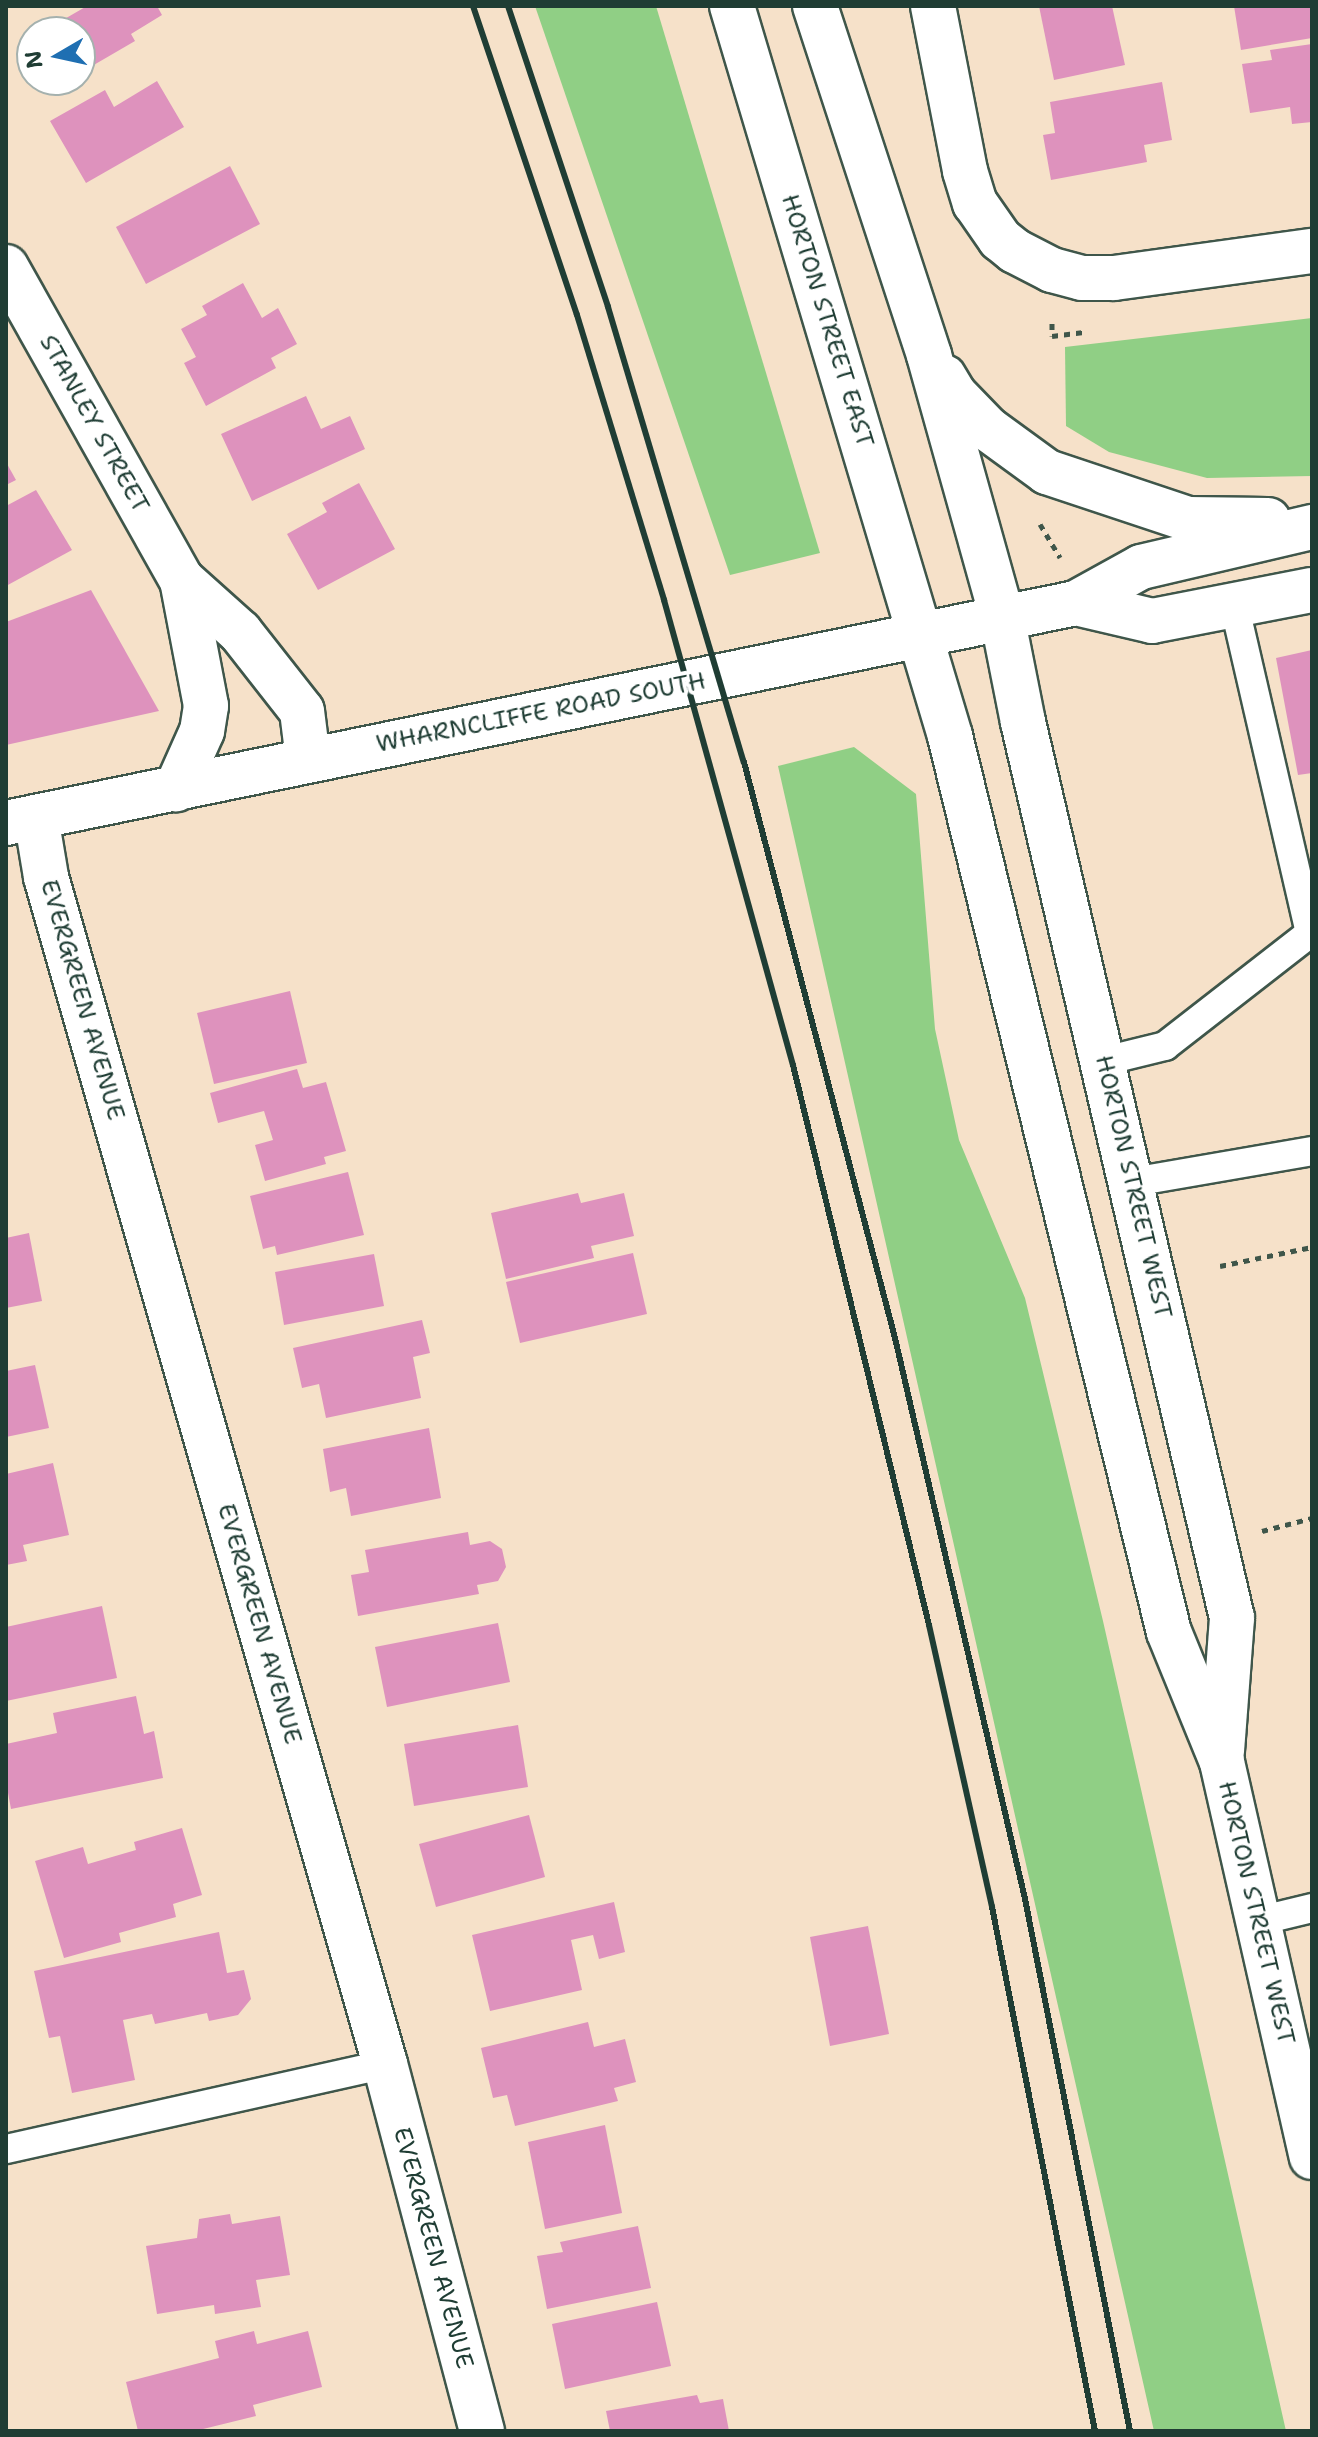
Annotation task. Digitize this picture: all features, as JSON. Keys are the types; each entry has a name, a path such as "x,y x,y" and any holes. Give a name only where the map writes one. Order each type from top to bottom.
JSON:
{"main road":[{"name":"HORTON STREET EAST","path":"732,6 920,636"},
{"path":"815,6 929,355 1002,616"},
{"path":"933,6 965,171 975,203 993,231 1015,251 1052,270 1093,278 1312,251"},
{"name":"STANLEY STREET","path":"6,267 182,580 206,706 202,731 176,789"},
{"path":"929,355 955,395 988,429 1047,472 1188,519 1312,520"},
{"name":"WHARNCLIFFE ROAD SOUTH","path":"21,820 1076,603 1141,567 1312,527"},
{"name":"STANLEY STREET","path":"182,580 240,632 302,711 308,759"},
{"name":"WHARNCLIFFE ROAD SOUTH","path":"1076,603 1152,621 1312,590"},
{"name":"HORTON STREET WEST","path":"1002,616 1023,722 1133,1182 1232,1618 1222,1762"},
{"name":"HORTON STREET WEST","path":"920,636 950,736 1169,1632 1222,1762 1312,2157"},
{"name":"EVERGREEN AVENUE","path":"21,820 46,877 385,2064 482,2431"}],"lane":[{"path":"1104,1061 1165,1046 1310,933 1234,605"},
{"path":"1133,1182 1312,1151"},
{"path":"1258,1921 1312,1908"},
{"path":"6,2149 385,2064"}],"path":[{"path":"1037,520 1062,560"},
{"path":"1220,1266 1312,1247"}],"green space":[{"path":"535,6 656,6 820,553 730,575"},
{"path":"1312,318 1312,476 1207,478 1109,452 1066,426 1065,347"},
{"path":"854,747 916,794 935,1029 959,1140 1025,1298 1103,1621 1286,2431 1154,2431 778,766"}],"building":[{"path":"87,6 157,6 162,15 131,34 135,41 96,64 96,16 70,16"},
{"path":"1039,6 1112,6 1125,65 1054,80"},
{"path":"1234,6 1312,6 1312,38 1241,50"},
{"path":"1312,44 1312,122 1292,124 1290,107 1250,113 1242,64 1272,60 1270,50"},
{"path":"157,81 184,127 86,183 50,121 105,90 114,107"},
{"path":"1162,82 1172,140 1144,145 1147,162 1051,180 1043,135 1055,133 1050,102"},
{"path":"230,166 260,224 146,284 116,227"},
{"path":"243,283 262,318 278,308 297,344 271,358 276,368 206,406 184,363 196,357 181,329 207,315 202,306"},
{"path":"306,396 321,429 350,416 365,449 252,501 221,434"},
{"path":"6,462 16,480 6,485"},
{"path":"359,483 395,549 318,590 287,534 327,512 322,503"},
{"path":"36,490 72,550 6,586 6,506"},
{"path":"91,590 159,711 6,745 6,622"},
{"path":"1312,650 1312,773 1298,775 1276,658"},
{"path":"290,991 307,1063 214,1084 197,1013"},
{"path":"297,1069 303,1088 326,1082 346,1151 324,1157 326,1164 265,1181 255,1145 273,1140 264,1111 218,1123 210,1093"},
{"path":"348,1172 364,1235 277,1255 275,1246 263,1249 250,1196"},
{"path":"578,1193 581,1203 624,1193 634,1236 591,1246 594,1258 506,1279 491,1213"},
{"path":"29,1233 42,1301 6,1308 6,1238"},
{"path":"633,1253 647,1314 520,1343 506,1282"},
{"path":"374,1254 384,1306 284,1325 275,1272"},
{"path":"422,1320 430,1353 413,1357 421,1398 326,1418 319,1384 302,1388 293,1348"},
{"path":"35,1365 49,1428 6,1437 6,1371"},
{"path":"429,1428 441,1498 351,1516 346,1488 330,1492 323,1449"},
{"path":"53,1463 69,1535 23,1545 27,1561 6,1565 6,1474"},
{"path":"468,1532 470,1545 490,1541 502,1549 506,1567 498,1581 477,1585 479,1594 358,1616 351,1575 369,1572 365,1550"},
{"path":"102,1606 117,1678 6,1701 6,1627"},
{"path":"498,1623 510,1682 387,1707 375,1647"},
{"path":"136,1696 144,1734 154,1731 163,1778 11,1809 6,1782 6,1744 57,1733 53,1713"},
{"path":"518,1725 528,1787 414,1806 404,1744"},
{"path":"529,1815 545,1877 436,1907 419,1844"},
{"path":"182,1828 202,1895 173,1904 176,1917 119,1933 121,1942 64,1958 35,1861 83,1847 88,1864 136,1850 134,1842"},
{"path":"614,1902 625,1952 599,1959 593,1935 571,1940 582,1990 490,2011 472,1935"},
{"path":"868,1926 889,2034 830,2046 810,1937"},
{"path":"219,1932 227,1973 244,1970 251,1999 238,2015 209,2021 207,2013 155,2024 152,2014 123,2020 135,2080 72,2093 60,2036 49,2038 34,1971"},
{"path":"588,2022 594,2047 625,2039 636,2082 614,2088 618,2101 515,2126 507,2095 493,2098 481,2048"},
{"path":"605,2125 622,2213 545,2229 528,2142"},
{"path":"230,2214 232,2224 280,2216 290,2275 256,2280 261,2307 215,2314 214,2305 157,2314 146,2246 197,2238 199,2219"},
{"path":"638,2226 651,2288 547,2309 537,2256 563,2252 560,2242"},
{"path":"657,2302 671,2366 565,2389 552,2324"},
{"path":"254,2331 257,2344 308,2331 322,2387 253,2405 256,2416 195,2431 138,2431 126,2382 219,2358 215,2341"},
{"path":"697,2395 700,2403 723,2399 729,2431 610,2431 606,2411"}],"railway":[{"path":"473,6 577,315 664,600 793,1065 929,1625 992,1907 1095,2431"},
{"path":"508,6 608,307 744,762 895,1338 1025,1899 1130,2431"}]}
